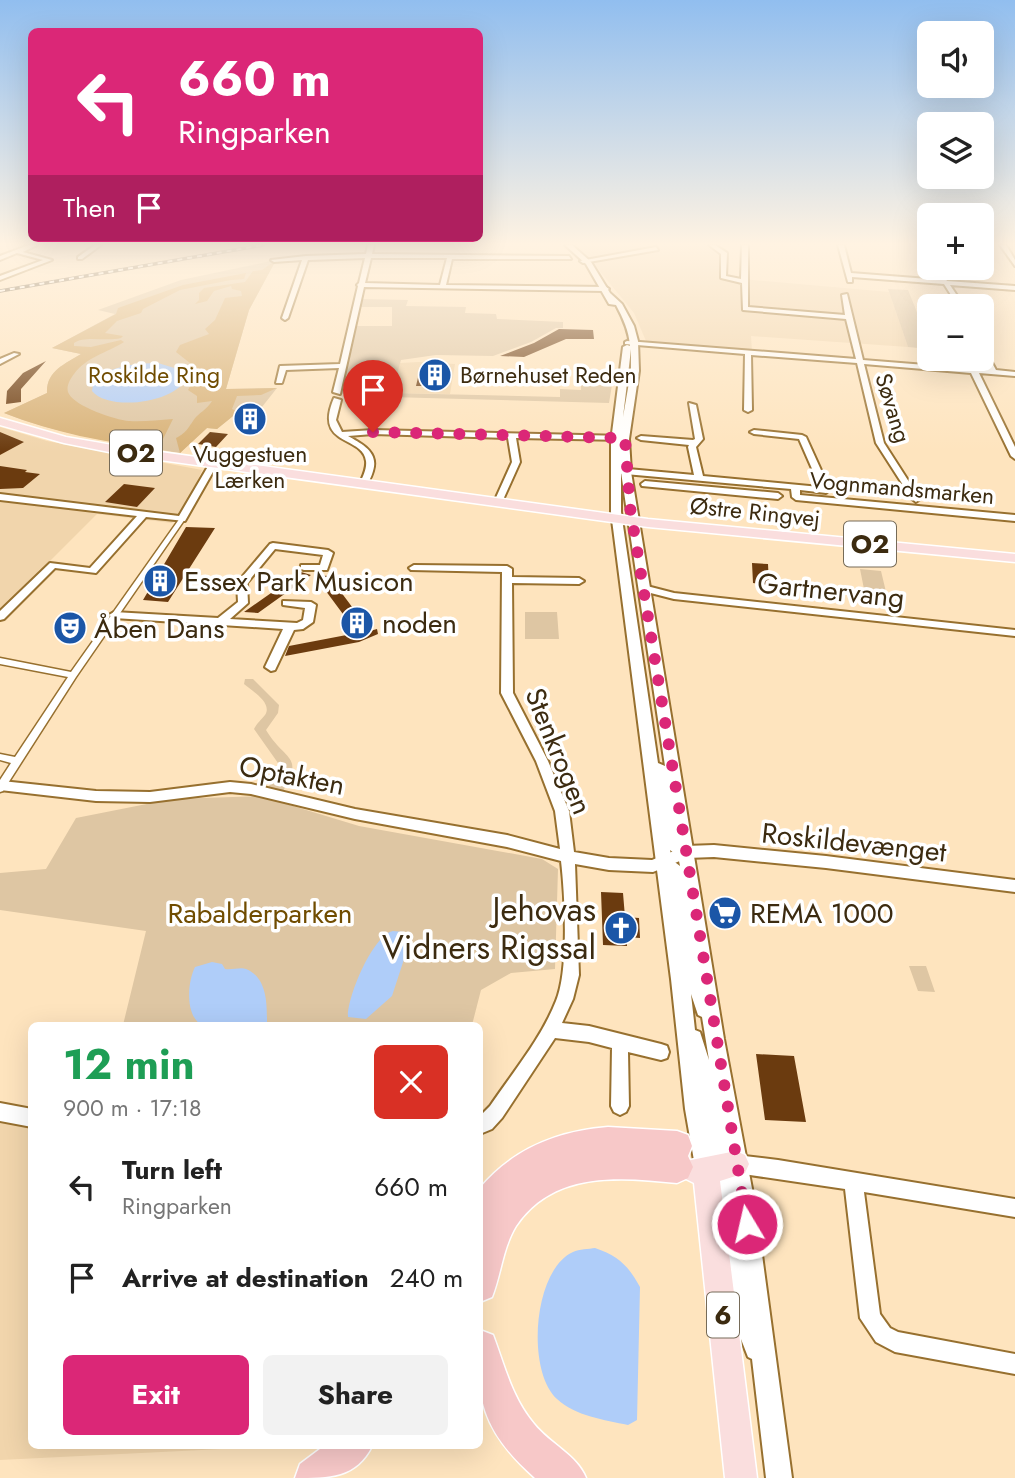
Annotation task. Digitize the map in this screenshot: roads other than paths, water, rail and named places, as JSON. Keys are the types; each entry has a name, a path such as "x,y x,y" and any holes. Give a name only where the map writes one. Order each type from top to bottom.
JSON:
{"highway":[{"path":"483,1213 500,1188 521,1168 543,1155 576,1144 607,1141 702,1161"},
{"path":"483,1266 499,1225 514,1203 533,1185 549,1175 577,1165 609,1162 702,1161"},
{"path":"483,1359 491,1388 512,1429 542,1462 567,1478"},
{"path":"314,1478 349,1449"}],"main road":[{"name":"O2","path":"1,421 87,444 616,515"},
{"name":"Østre Ringvej","path":"616,515 1015,558"},
{"name":"Østre Ringvej","path":"632,517 1015,552"},
{"name":"6","path":"702,1161 740,1468"}],"street":[{"path":"285,318 286,314"},
{"path":"354,314 332,420 342,435 361,445 370,459 371,467 364,483"},
{"path":"624,314 628,320 636,378 621,437 616,515 684,1009 702,1161 745,1210 778,1469"},
{"path":"810,314 849,317"},
{"name":"Søvang","path":"848,314 880,443 916,499"},
{"path":"632,345 917,366"},
{"path":"748,353 748,410"},
{"path":"0,362 16,354"},
{"path":"279,381 282,365 342,366"},
{"path":"974,371 1015,456"},
{"path":"984,371 1015,374"},
{"path":"692,405 699,439 692,447 699,479"},
{"path":"342,435 373,432 621,437"},
{"name":"Vognmandsmarken","path":"645,484 661,480 699,479 826,490 802,437 754,432"},
{"path":"498,500 516,462 512,436"},
{"path":"641,438 695,443"},
{"path":"1,787 73,674 182,519 214,463"},
{"path":"620,472 632,517 715,1039 702,1161"},
{"name":"Vognmandsmarken","path":"620,472 778,496"},
{"name":"Vognmandsmarken","path":"795,488 796,498 1015,518"},
{"path":"0,497 182,519"},
{"path":"0,617 53,565 92,571 144,514"},
{"path":"220,622 243,603 242,583 272,547 328,553 324,568 304,567"},
{"path":"414,568 507,569 507,580 579,581"},
{"name":"Stenkrogen","path":"507,580 508,697 542,761 562,811 568,857"},
{"name":"Gartnervang","path":"643,588 674,596 1015,633"},
{"path":"114,615 290,627 299,627 308,622 311,605 287,603"},
{"path":"271,667 290,627"},
{"path":"0,661 73,674"},
{"path":"646,737 659,769 671,841 686,852"},
{"path":"0,757 17,761"},
{"name":"Optakten","path":"1,787 96,796 150,797 230,787 250,789 355,814 507,841 568,857 609,864 642,866 663,863"},
{"path":"663,863 686,852"},
{"name":"Roskildevænget","path":"686,852 782,857 1015,886"},
{"path":"483,1124 551,1030 565,999 571,975 568,857"},
{"path":"663,863 677,873 690,960 715,1039"},
{"path":"684,1009 700,1060 713,1143 722,1155 702,1161"},
{"path":"551,1030 589,1034 662,1052"},
{"path":"620,1042 620,1106"},
{"path":"0,1112 28,1117"},
{"path":"702,1161 853,1181 1015,1208"},
{"path":"853,1181 870,1318 883,1335 895,1342 1015,1364"}],"water":[{"path":"158,363 184,371 187,376 171,393 143,402 127,403 101,397 92,391 100,376 109,371 129,365"},
{"path":"393,931 404,932 408,947 392,996 366,1019 348,1017 352,996 363,968 377,943"},
{"path":"212,962 222,964 225,969 242,968 253,973 265,993 267,1022 197,1022 189,999 195,967"},
{"path":"595,1248 622,1262 640,1287 637,1420 628,1425 591,1416 564,1405 547,1385 541,1367 538,1322 549,1279 560,1262 573,1252"}],"place":[{"name":"Børnehuset Reden","path":"435,375"},
{"name":"Vuggestuen Lærken","path":"250,419"},
{"name":"Essex Park Musicon","path":"160,581"},
{"name":"noden","path":"357,623"},
{"name":"Åben Dans","path":"70,628"},
{"name":"REMA 1000","path":"725,913"},
{"name":"Jehovas Vidners Rigssal","path":"621,928"}],"park label":[{"name":"Roskilde Ring","path":"154,375"},
{"name":"Rabalderparken","path":"260,913"}]}
